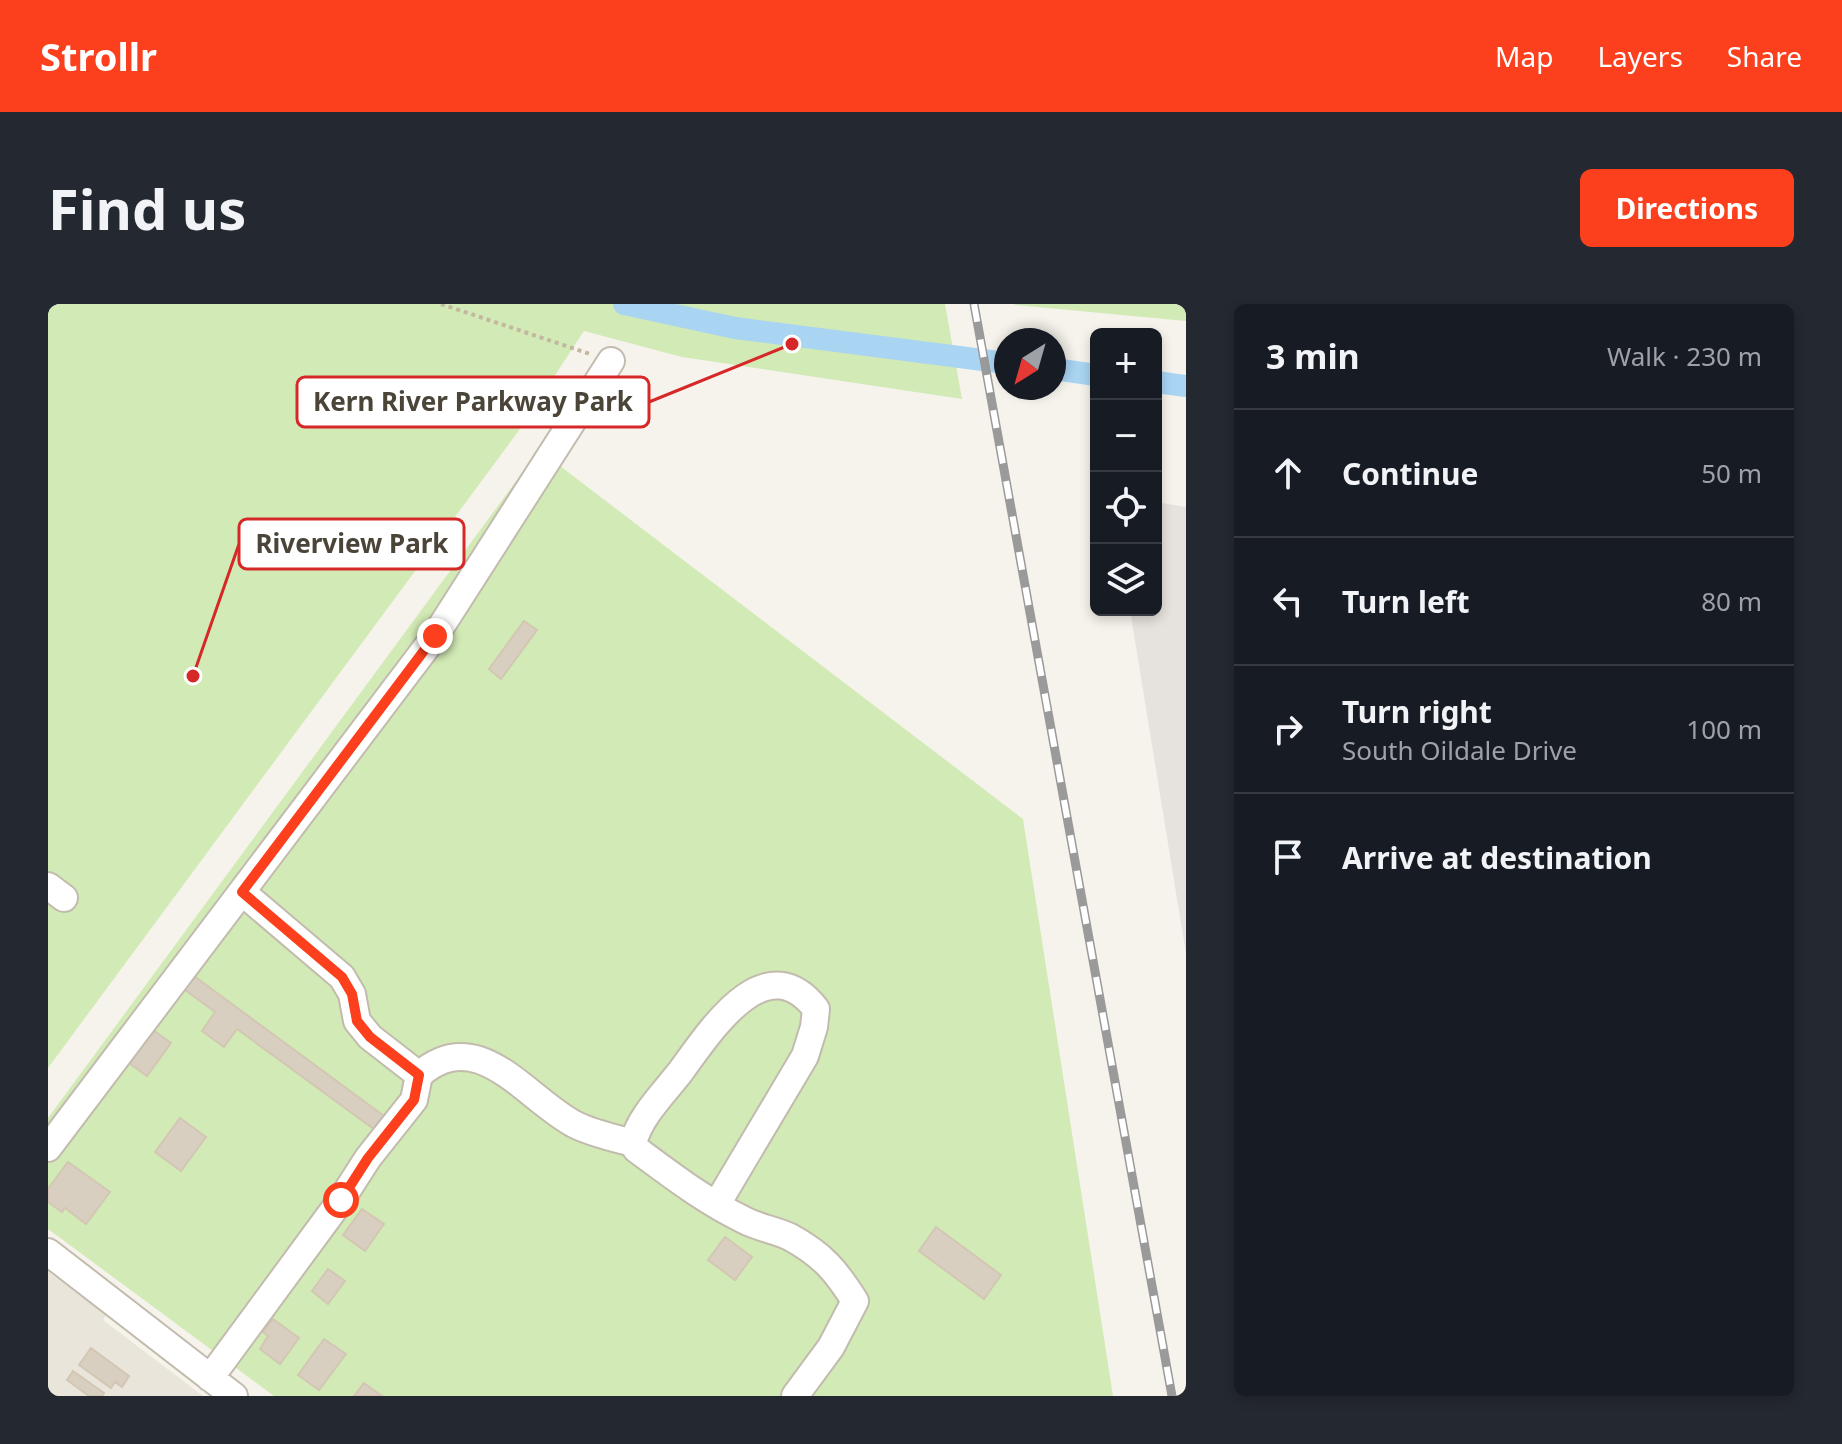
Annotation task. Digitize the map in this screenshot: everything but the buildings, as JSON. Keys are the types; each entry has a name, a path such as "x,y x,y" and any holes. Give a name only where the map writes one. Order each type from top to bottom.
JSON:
{"street":[{"path":"48,1148 435,636 611,361"},
{"path":"242,892 342,977 352,994 357,1021 370,1037 419,1075"},
{"path":"633,1143 645,1118 713,1029 743,997 765,987 787,985 803,993 816,1009 805,1056 717,1204"},
{"path":"210,1378 341,1200 368,1158 414,1100 419,1075 444,1058 464,1055 500,1068 574,1124 633,1143 636,1149 687,1187 746,1221 789,1237 833,1267 855,1301 831,1347 795,1396"},
{"path":"48,1252 234,1396"}],"path":[{"path":"441,304 611,361"}],"shaded area":[{"path":"1162,503 1186,507 1186,954 1131,616 1162,616"},
{"path":"48,1272 106,1315 103,1320 203,1396 48,1396"}],"green space":[{"path":"48,304 945,304 962,399 682,357 584,331 517,433 48,1068"},
{"path":"1186,304 1186,321 1015,305"},
{"path":"539,450 1023,819 1113,1396 274,1396 48,1229 48,1118"}],"waterway":[{"path":"624,304 735,328 994,361"},
{"path":"1066,371 1090,374"},
{"path":"1162,383 1186,386"}],"railway":[{"path":"974,304 1172,1396"}],"place":[{"name":"Kern River Parkway Park","path":"792,344"},
{"name":"Riverview Park","path":"193,676"}],"route":[{"path":"341,1200 368,1158 414,1100 419,1075 370,1037 357,1021 352,994 342,977 242,892 435,636"}]}
